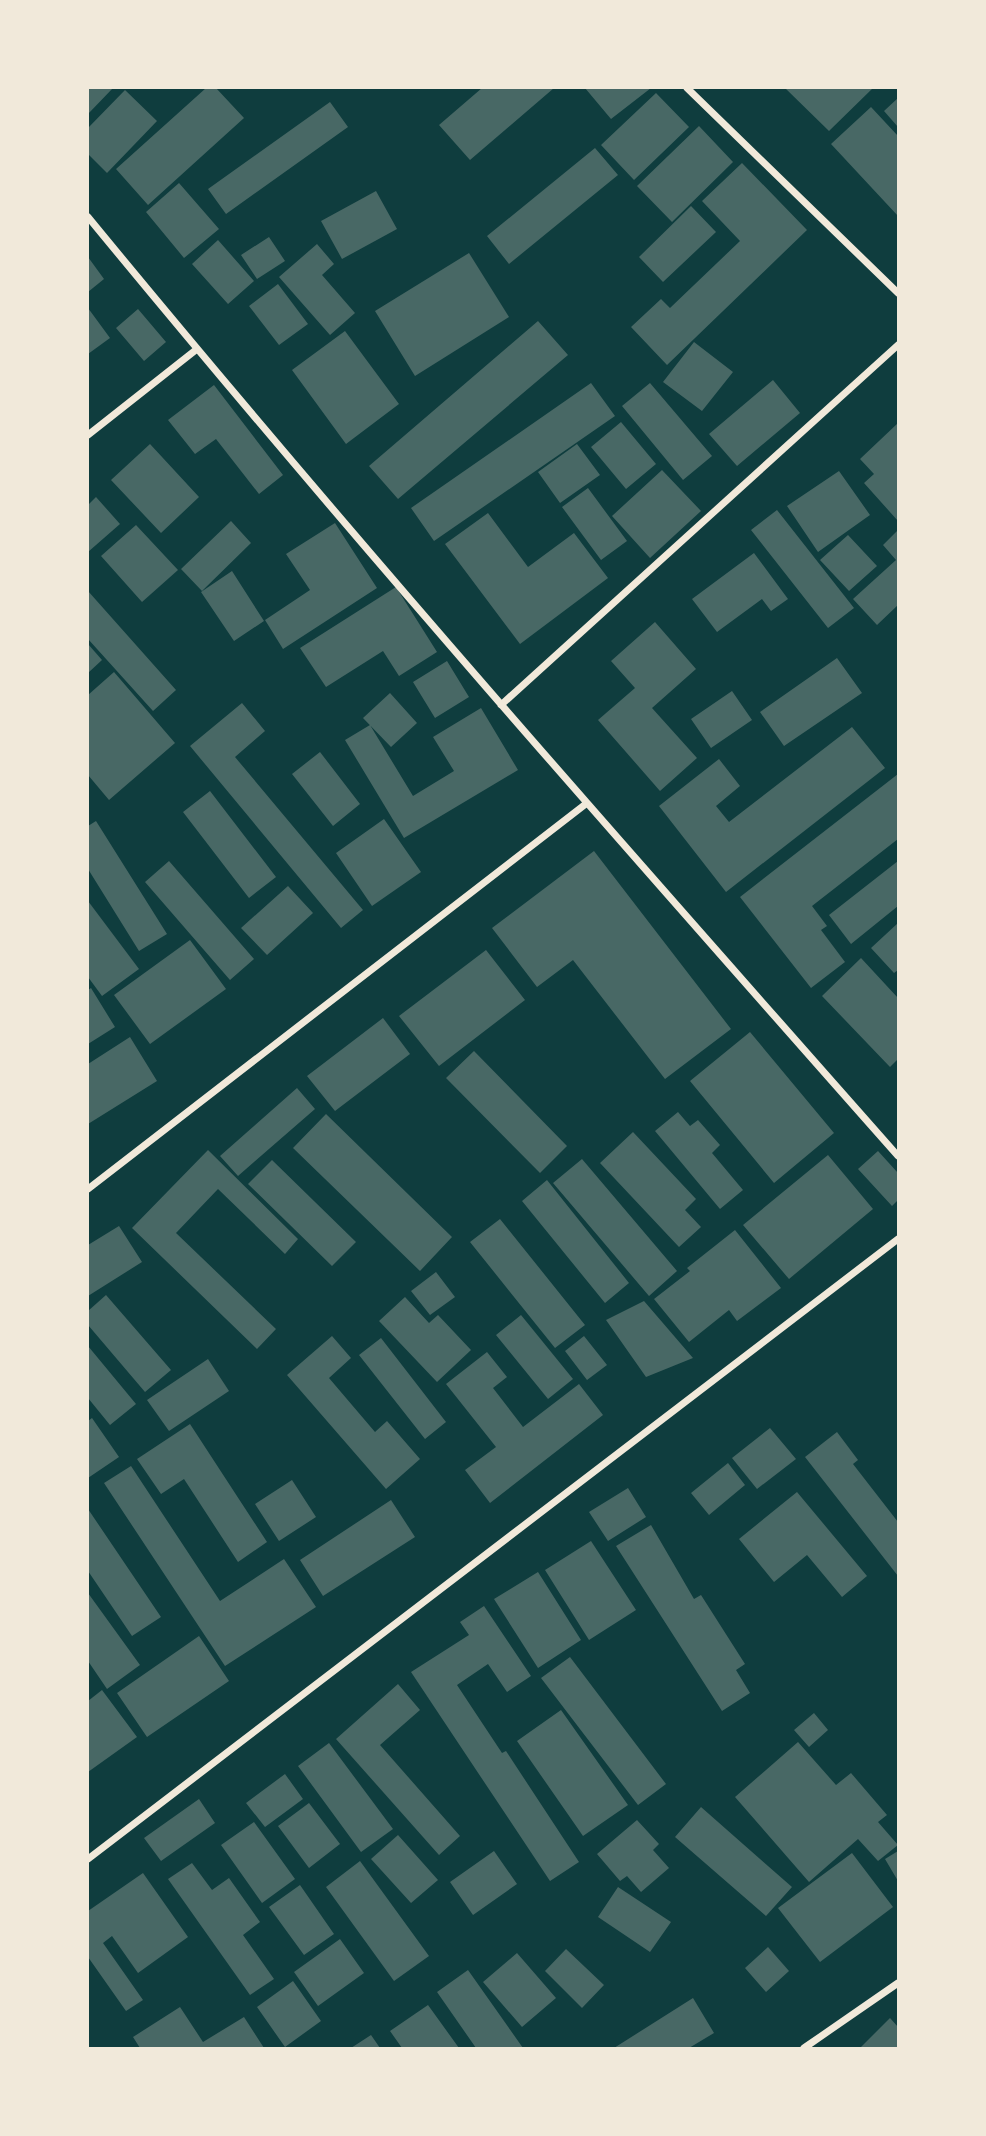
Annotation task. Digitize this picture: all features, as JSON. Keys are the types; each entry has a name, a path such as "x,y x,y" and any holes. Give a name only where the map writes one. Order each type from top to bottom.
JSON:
{"street":[{"path":"687,88 898,293"},
{"path":"88,217 500,705 898,1156"},
{"path":"500,705 898,345"},
{"path":"88,435 197,349"},
{"path":"88,1189 587,803"},
{"path":"88,1860 898,1239"},
{"path":"804,2049 898,1983"}],"building":[{"path":"88,88 113,88 88,114"},
{"path":"206,88 216,88 244,118 148,205 116,169"},
{"path":"482,88 554,88 470,160 439,125"},
{"path":"585,88 651,88 611,119"},
{"path":"785,88 873,88 829,131"},
{"path":"125,90 157,121 107,173 88,154 88,128"},
{"path":"656,93 689,127 634,180 601,145"},
{"path":"898,98 898,127 884,111"},
{"path":"330,102 348,127 226,214 208,189"},
{"path":"871,107 898,136 898,216 831,144"},
{"path":"699,126 733,162 672,222 637,186"},
{"path":"595,148 618,175 509,264 487,236"},
{"path":"742,163 807,230 667,365 631,327 661,299 670,308 740,241 702,201"},
{"path":"179,183 219,229 184,258 146,212"},
{"path":"376,191 397,229 342,259 321,221"},
{"path":"691,206 716,232 663,282 639,257"},
{"path":"269,237 285,261 257,279 241,255"},
{"path":"218,240 254,281 228,304 192,264"},
{"path":"317,244 334,264 322,275 355,313 330,335 279,277"},
{"path":"469,253 509,317 415,376 375,311"},
{"path":"88,257 104,279 88,292"},
{"path":"278,284 308,324 279,345 249,306"},
{"path":"88,308 110,338 88,354"},
{"path":"138,309 166,342 144,361 116,328"},
{"path":"538,321 568,355 398,499 369,466"},
{"path":"345,331 399,404 346,444 292,370"},
{"path":"694,342 733,372 702,411 663,382"},
{"path":"773,380 800,413 737,466 709,434"},
{"path":"591,383 615,416 434,541 411,508"},
{"path":"650,383 712,456 683,480 622,406"},
{"path":"214,385 283,475 259,494 216,439 195,454 168,420"},
{"path":"621,422 656,464 626,489 591,447"},
{"path":"898,423 898,521 864,483 874,474 860,459"},
{"path":"150,444 199,497 161,533 111,480"},
{"path":"577,444 600,475 560,503 538,472"},
{"path":"662,470 701,511 650,558 612,516"},
{"path":"839,471 870,515 818,552 787,506"},
{"path":"588,488 627,541 601,560 562,507"},
{"path":"96,497 120,524 88,552 88,505"},
{"path":"777,510 854,608 828,628 751,530"},
{"path":"488,513 528,567 574,533 608,578 520,644 445,544"},
{"path":"231,521 251,543 202,591 181,569"},
{"path":"335,523 377,588 283,649 265,620 310,590 286,554"},
{"path":"136,525 178,570 142,602 101,556"},
{"path":"898,530 898,605 877,625 853,599 896,560 883,545"},
{"path":"848,535 877,566 849,591 820,560"},
{"path":"754,553 788,599 771,611 762,599 717,632 692,599"},
{"path":"232,571 264,621 234,641 201,592"},
{"path":"396,587 437,652 399,676 383,651 326,687 300,648"},
{"path":"88,591 176,690 153,711 88,639"},
{"path":"655,622 696,669 652,708 697,758 660,791 598,720 635,688 611,661"},
{"path":"88,644 102,660 88,673"},
{"path":"837,658 862,693 784,746 760,712"},
{"path":"447,661 469,697 435,718 413,682"},
{"path":"114,672 175,743 109,800 88,775 88,695"},
{"path":"732,691 752,720 711,748 691,719"},
{"path":"390,693 417,723 391,747 363,718"},
{"path":"242,703 265,731 235,757 363,910 341,928 190,746"},
{"path":"481,708 518,770 404,838 345,740 370,725 413,796 454,771 433,737"},
{"path":"852,727 885,768 726,892 659,806 719,759 740,786 716,806 729,822"},
{"path":"320,752 360,804 333,826 292,774"},
{"path":"898,774 898,839 812,906 827,926 821,930 845,962 811,988 740,897"},
{"path":"210,791 276,877 249,898 183,812"},
{"path":"384,819 421,872 372,906 336,853"},
{"path":"96,821 167,934 139,951 88,869 88,826"},
{"path":"594,851 731,1029 665,1079 573,960 537,987 492,928"},
{"path":"169,861 254,959 230,980 145,882"},
{"path":"898,861 898,906 851,944 829,915"},
{"path":"288,886 313,913 267,955 241,928"},
{"path":"88,901 139,969 102,996 88,977"},
{"path":"898,923 898,970 894,973 871,948"},
{"path":"190,940 226,989 150,1044 114,995"},
{"path":"486,950 525,1000 439,1066 399,1016"},
{"path":"861,958 898,998 898,1059 890,1067 822,996"},
{"path":"91,988 115,1027 88,1044 88,990"},
{"path":"383,1018 410,1054 335,1111 307,1076"},
{"path":"750,1032 834,1133 774,1183 690,1081"},
{"path":"130,1037 157,1081 88,1124 88,1064"},
{"path":"474,1051 567,1146 540,1173 446,1078"},
{"path":"297,1088 315,1109 238,1176 220,1156"},
{"path":"678,1112 690,1126 698,1120 720,1145 712,1153 743,1190 720,1209 655,1131"},
{"path":"326,1114 452,1237 420,1271 293,1148"},
{"path":"633,1132 696,1199 685,1210 701,1227 679,1247 600,1163"},
{"path":"208,1150 298,1239 285,1254 218,1189 176,1233 276,1329 257,1349 132,1228"},
{"path":"878,1151 898,1173 898,1200 892,1206 858,1169"},
{"path":"828,1155 873,1209 789,1279 743,1225"},
{"path":"582,1159 677,1271 649,1296 553,1183"},
{"path":"272,1160 356,1242 332,1266 248,1184"},
{"path":"547,1180 629,1283 605,1303 522,1201"},
{"path":"500,1219 585,1325 555,1348 470,1242"},
{"path":"119,1226 142,1262 88,1296 88,1245"},
{"path":"735,1230 781,1288 737,1321 729,1310 689,1342 654,1299 690,1271 687,1268"},
{"path":"436,1272 455,1297 430,1315 411,1291"},
{"path":"106,1295 171,1370 145,1392 88,1325 88,1311"},
{"path":"405,1297 429,1323 438,1315 471,1350 437,1382 379,1321"},
{"path":"644,1301 693,1358 646,1377 606,1320"},
{"path":"521,1315 573,1379 548,1399 496,1335"},
{"path":"332,1336 351,1358 329,1378 375,1432 387,1421 420,1459 386,1489 287,1375"},
{"path":"584,1336 607,1365 587,1380 565,1351"},
{"path":"381,1338 446,1422 425,1439 359,1355"},
{"path":"88,1346 136,1404 110,1425 88,1398"},
{"path":"487,1352 507,1377 493,1388 523,1427 579,1384 603,1415 490,1503 465,1470 496,1447 446,1384"},
{"path":"208,1359 229,1391 169,1431 147,1400"},
{"path":"92,1418 119,1457 88,1478 88,1421"},
{"path":"190,1424 267,1542 238,1562 184,1479 161,1494 137,1459"},
{"path":"770,1428 796,1459 757,1489 732,1458"},
{"path":"837,1432 858,1460 853,1464 898,1522 898,1576 805,1457"},
{"path":"728,1463 745,1485 709,1515 691,1493"},
{"path":"131,1466 220,1601 284,1559 316,1607 225,1666 104,1483"},
{"path":"292,1480 316,1517 279,1541 255,1504"},
{"path":"628,1488 646,1517 608,1541 589,1512"},
{"path":"797,1492 867,1576 842,1597 807,1555 774,1582 739,1539"},
{"path":"391,1500 415,1537 323,1596 300,1560"},
{"path":"88,1509 161,1617 132,1636 88,1571"},
{"path":"651,1525 694,1599 701,1595 745,1664 736,1670 750,1693 722,1711 616,1546"},
{"path":"591,1541 636,1610 589,1640 545,1570"},
{"path":"538,1572 581,1640 538,1668 494,1599"},
{"path":"88,1593 140,1665 107,1689 88,1661"},
{"path":"484,1606 531,1676 507,1692 488,1664 457,1685 502,1753 506,1751 579,1862 550,1881 411,1672 469,1635 460,1622"},
{"path":"199,1636 229,1681 147,1737 117,1693"},
{"path":"570,1657 666,1784 638,1805 541,1678"},
{"path":"398,1684 420,1710 380,1745 460,1836 439,1855 336,1739"},
{"path":"102,1690 137,1737 88,1772 88,1701"},
{"path":"561,1710 628,1805 583,1836 517,1741"},
{"path":"814,1713 828,1730 809,1747 794,1730"},
{"path":"798,1742 836,1785 851,1773 887,1815 878,1822 898,1845 878,1861 858,1839 809,1882 735,1797"},
{"path":"329,1743 393,1829 361,1852 298,1766"},
{"path":"285,1774 303,1799 265,1827 246,1803"},
{"path":"199,1799 215,1823 161,1861 144,1838"},
{"path":"309,1803 340,1844 309,1868 278,1826"},
{"path":"701,1807 792,1887 766,1916 675,1837"},
{"path":"637,1820 659,1844 653,1850 669,1868 641,1892 627,1876 620,1881 597,1854"},
{"path":"254,1822 295,1879 262,1903 221,1845"},
{"path":"398,1835 438,1880 411,1903 371,1859"},
{"path":"494,1851 517,1884 473,1915 450,1882"},
{"path":"898,1851 898,1881 885,1859"},
{"path":"852,1853 893,1907 820,1962 778,1908"},
{"path":"360,1861 429,1956 394,1981 326,1887"},
{"path":"192,1863 212,1890 229,1878 260,1922 243,1935 274,1979 250,1995 168,1879"},
{"path":"143,1873 188,1937 138,1973 112,1936 103,1943 143,2000 126,2011 88,1957 88,1911"},
{"path":"300,1885 334,1934 304,1955 269,1907"},
{"path":"618,1887 671,1922 650,1952 598,1917"},
{"path":"340,1939 364,1973 318,2006 294,1972"},
{"path":"768,1947 789,1971 766,1992 745,1968"},
{"path":"566,1949 604,1985 582,2008 545,1971"},
{"path":"517,1953 556,1998 522,2027 483,1982"},
{"path":"468,1970 523,2048 476,2048 437,1992"},
{"path":"293,1981 321,2021 285,2047 257,2007"},
{"path":"693,1998 714,2033 689,2048 614,2048"},
{"path":"428,2005 459,2048 402,2048 390,2031"},
{"path":"180,2007 203,2042 244,2017 264,2048 140,2048 133,2037"},
{"path":"890,2018 898,2027 898,2048 860,2048"},
{"path":"371,2035 380,2048 351,2048"}]}
